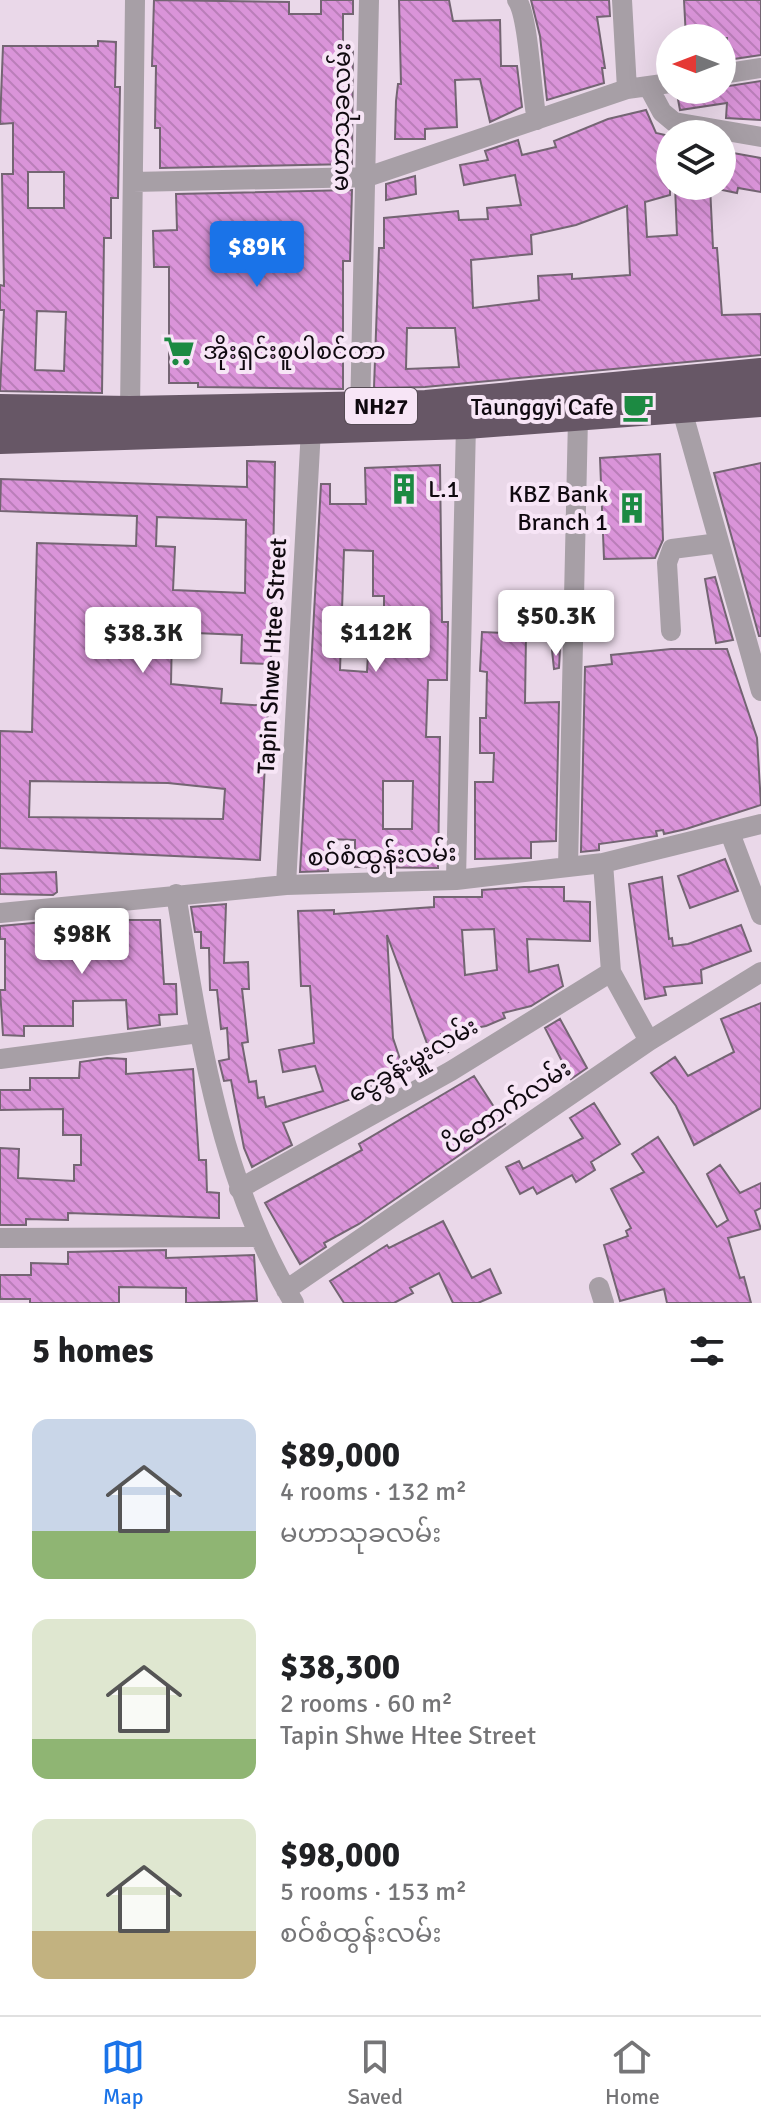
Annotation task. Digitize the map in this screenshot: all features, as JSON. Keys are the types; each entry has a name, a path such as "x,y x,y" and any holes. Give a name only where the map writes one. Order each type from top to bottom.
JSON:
{"highway":[{"name":"NH27","path":"0,439 311,429 426,405 761,373"},
{"name":"NH27","path":"0,409 360,417 466,424 761,402"}],"street":[{"path":"130,411 135,0"},
{"name":"မဟာသုခလမ်း","path":"360,417 369,0"},
{"path":"517,0 523,12 530,88 537,120"},
{"path":"622,0 627,89"},
{"path":"736,72 761,68"},
{"path":"133,182 367,177 627,89 656,85"},
{"path":"648,86 662,112 674,122 761,137"},
{"path":"682,410 761,691"},
{"path":"568,867 578,418"},
{"path":"456,880 466,424"},
{"name":"Tapin Shwe Htee Street","path":"286,885 311,429"},
{"path":"671,631 667,563 672,549 719,543"},
{"name":"စဝ်စံထွန်းလမ်း","path":"0,913 286,885 456,880 603,863 761,824"},
{"path":"730,833 761,915"},
{"path":"603,863 611,972 649,1041"},
{"path":"176,894 199,1033 239,1189 258,1237 290,1296"},
{"name":"ငွေခွန်းမှူးလမ်း","path":"239,1189 451,1071 611,972"},
{"name":"ပိတောက်လမ်း","path":"290,1296 649,1041 761,972"},
{"path":"0,1059 199,1033"},
{"path":"0,1238 258,1237"}],"building":[{"path":"154,0 289,2 289,14 321,14 321,0 353,0 353,14 343,14 343,45 353,45 352,164 160,168 160,128 155,128 156,66 152,66"},
{"path":"399,0 449,0 453,21 500,20 501,66 517,66 522,107 490,122 480,79 455,80 457,127 425,129 425,139 395,139 396,101 398,84 401,84"},
{"path":"531,0 609,0 610,16 597,17 605,68 602,68 604,83 547,100 540,36"},
{"path":"684,0 761,0 761,55 736,59 736,24 685,24"},
{"path":"98,41 116,42 115,87 120,87 118,198 111,198 111,238 104,238 102,393 0,391 4,310 0,310 0,285 4,286 2,174 13,174 13,123 0,124 3,46 98,46","holes":["28,172 64,172 64,208 28,208","37,311 66,312 64,371 35,370"]},
{"path":"761,81 761,120 726,118 727,104 736,104 736,85"},
{"path":"679,104 720,104 680,110"},
{"path":"646,110 656,133 656,199 645,202 647,237 677,235 676,200 711,200 722,315 761,314 761,355 425,387 374,388 379,248 384,248 384,218 458,211 459,220 488,219 487,208 521,205 515,175 464,185 460,165 488,160 485,151 518,140 522,155 556,147 554,141 608,119","holes":["627,206 630,275 572,279 572,274 538,276 539,300 473,308 471,260 532,254 531,235 576,225","407,328 455,328 459,367 406,369"]},
{"path":"736,154 761,158 761,192 738,188 737,193"},
{"path":"415,176 416,194 386,200 386,184"},
{"path":"352,190 350,261 343,261 343,389 198,387 198,383 169,383 169,267 154,267 153,231 177,230 176,194"},
{"name":"KBZ Bank Branch 1","path":"660,454 663,540 655,558 604,559 600,458"},
{"path":"247,461 275,462 271,664 241,663 242,635 172,632 171,684 222,689 221,703 268,706 260,860 0,848 0,731 32,732 37,543 136,546 137,516 0,511 1,479 247,487","holes":["157,517 246,520 245,593 173,590 175,547 156,546","30,781 168,783 225,789 223,819 29,817"]},
{"path":"761,463 761,636 759,636 714,473"},
{"path":"440,465 442,622 448,622 447,680 428,680 426,737 440,737 438,868 355,867 355,840 328,839 328,871 300,872 321,484 330,484 330,504 366,504 365,468","holes":["344,550 373,551 373,596 384,596 384,638 369,637 367,672 340,670","383,781 413,781 412,829 383,829"]},
{"path":"715,577 733,640 716,643 705,579"},
{"path":"482,632 526,634 525,703 559,702 556,841 531,842 531,858 475,859 475,782 493,782 494,753 480,753 480,718 486,718 487,672 480,671"},
{"path":"560,649 559,668 554,669 552,650"},
{"path":"671,649 727,649 757,738 761,805 686,829 664,834 663,830 656,831 657,836 599,844 599,850 581,852 585,667 612,664 611,655"},
{"path":"725,859 738,891 690,908 678,876"},
{"path":"56,872 57,892 53,895 0,894 0,874"},
{"path":"662,877 669,939 672,938 673,946 688,944 741,925 751,951 701,970 702,983 664,987 666,995 645,999 629,884"},
{"path":"564,887 564,901 590,902 590,941 527,939 529,972 558,965 563,986 531,1006 503,1013 505,1018 486,1026 441,1034 448,1052 432,1057 387,935 393,1038 405,1074 358,1090 360,1096 283,1123 292,1145 252,1167 244,1148 231,1080 224,1081 219,1061 229,1059 227,1028 221,1029 217,990 210,990 209,948 201,948 201,932 195,932 191,907 226,904 224,963 248,962 249,989 242,989 248,1042 242,1043 249,1082 256,1081 258,1098 264,1097 266,1107 323,1091 315,1066 283,1072 279,1050 314,1043 310,986 301,986 298,911 334,910 334,914 434,907 434,897 482,897 482,890","holes":["494,929 497,970 465,975 462,930"]},
{"path":"121,920 160,920 164,984 176,984 177,1014 159,1015 160,1025 128,1029 126,1000 73,1001 73,1026 24,1026 24,1036 3,1035 0,990 5,990 5,939 0,939 0,926 55,921 57,936 73,936 73,944 122,942"},
{"path":"761,1003 761,1108 694,1145 676,1106 651,1073 675,1057 688,1076 734,1052 721,1019"},
{"path":"560,1019 587,1068 571,1079 545,1028"},
{"path":"126,1059 126,1074 193,1069 199,1160 206,1160 207,1192 219,1193 219,1218 68,1213 68,1220 26,1219 26,1225 0,1225 0,1148 19,1149 18,1178 74,1181 74,1165 81,1165 81,1135 63,1135 63,1109 0,1110 0,1090 30,1090 30,1078 79,1078 80,1062"},
{"path":"474,1076 505,1124 359,1224 324,1243 326,1247 300,1264 265,1203 362,1150 359,1144"},
{"path":"594,1103 620,1144 591,1162 595,1170 576,1182 572,1175 537,1194 533,1187 520,1194 506,1167 519,1161 523,1169 583,1138 570,1118"},
{"path":"658,1137 717,1227 728,1220 707,1174 720,1165 740,1193 761,1183 761,1208 755,1211 761,1229 728,1238 751,1303 667,1303 664,1289 620,1301 604,1245 628,1236 626,1231 631,1228 611,1189 644,1172 632,1154"},
{"path":"443,1221 472,1278 490,1269 501,1293 478,1303 453,1303 439,1273 410,1288 413,1293 394,1303 344,1303 330,1281 387,1245 389,1248"},
{"path":"166,1250 166,1258 254,1255 257,1301 186,1303 186,1288 119,1287 119,1303 30,1303 30,1299 0,1299 0,1275 31,1275 31,1263 68,1264 68,1252"}],"place":[{"name":"အိုးရှင်းစူပါစင်တာ","path":"179,351"},
{"name":"Taunggyi Cafe","path":"638,407"},
{"name":"L.1","path":"404,489"},
{"name":"KBZ Bank Branch 1","path":"632,508"}]}
